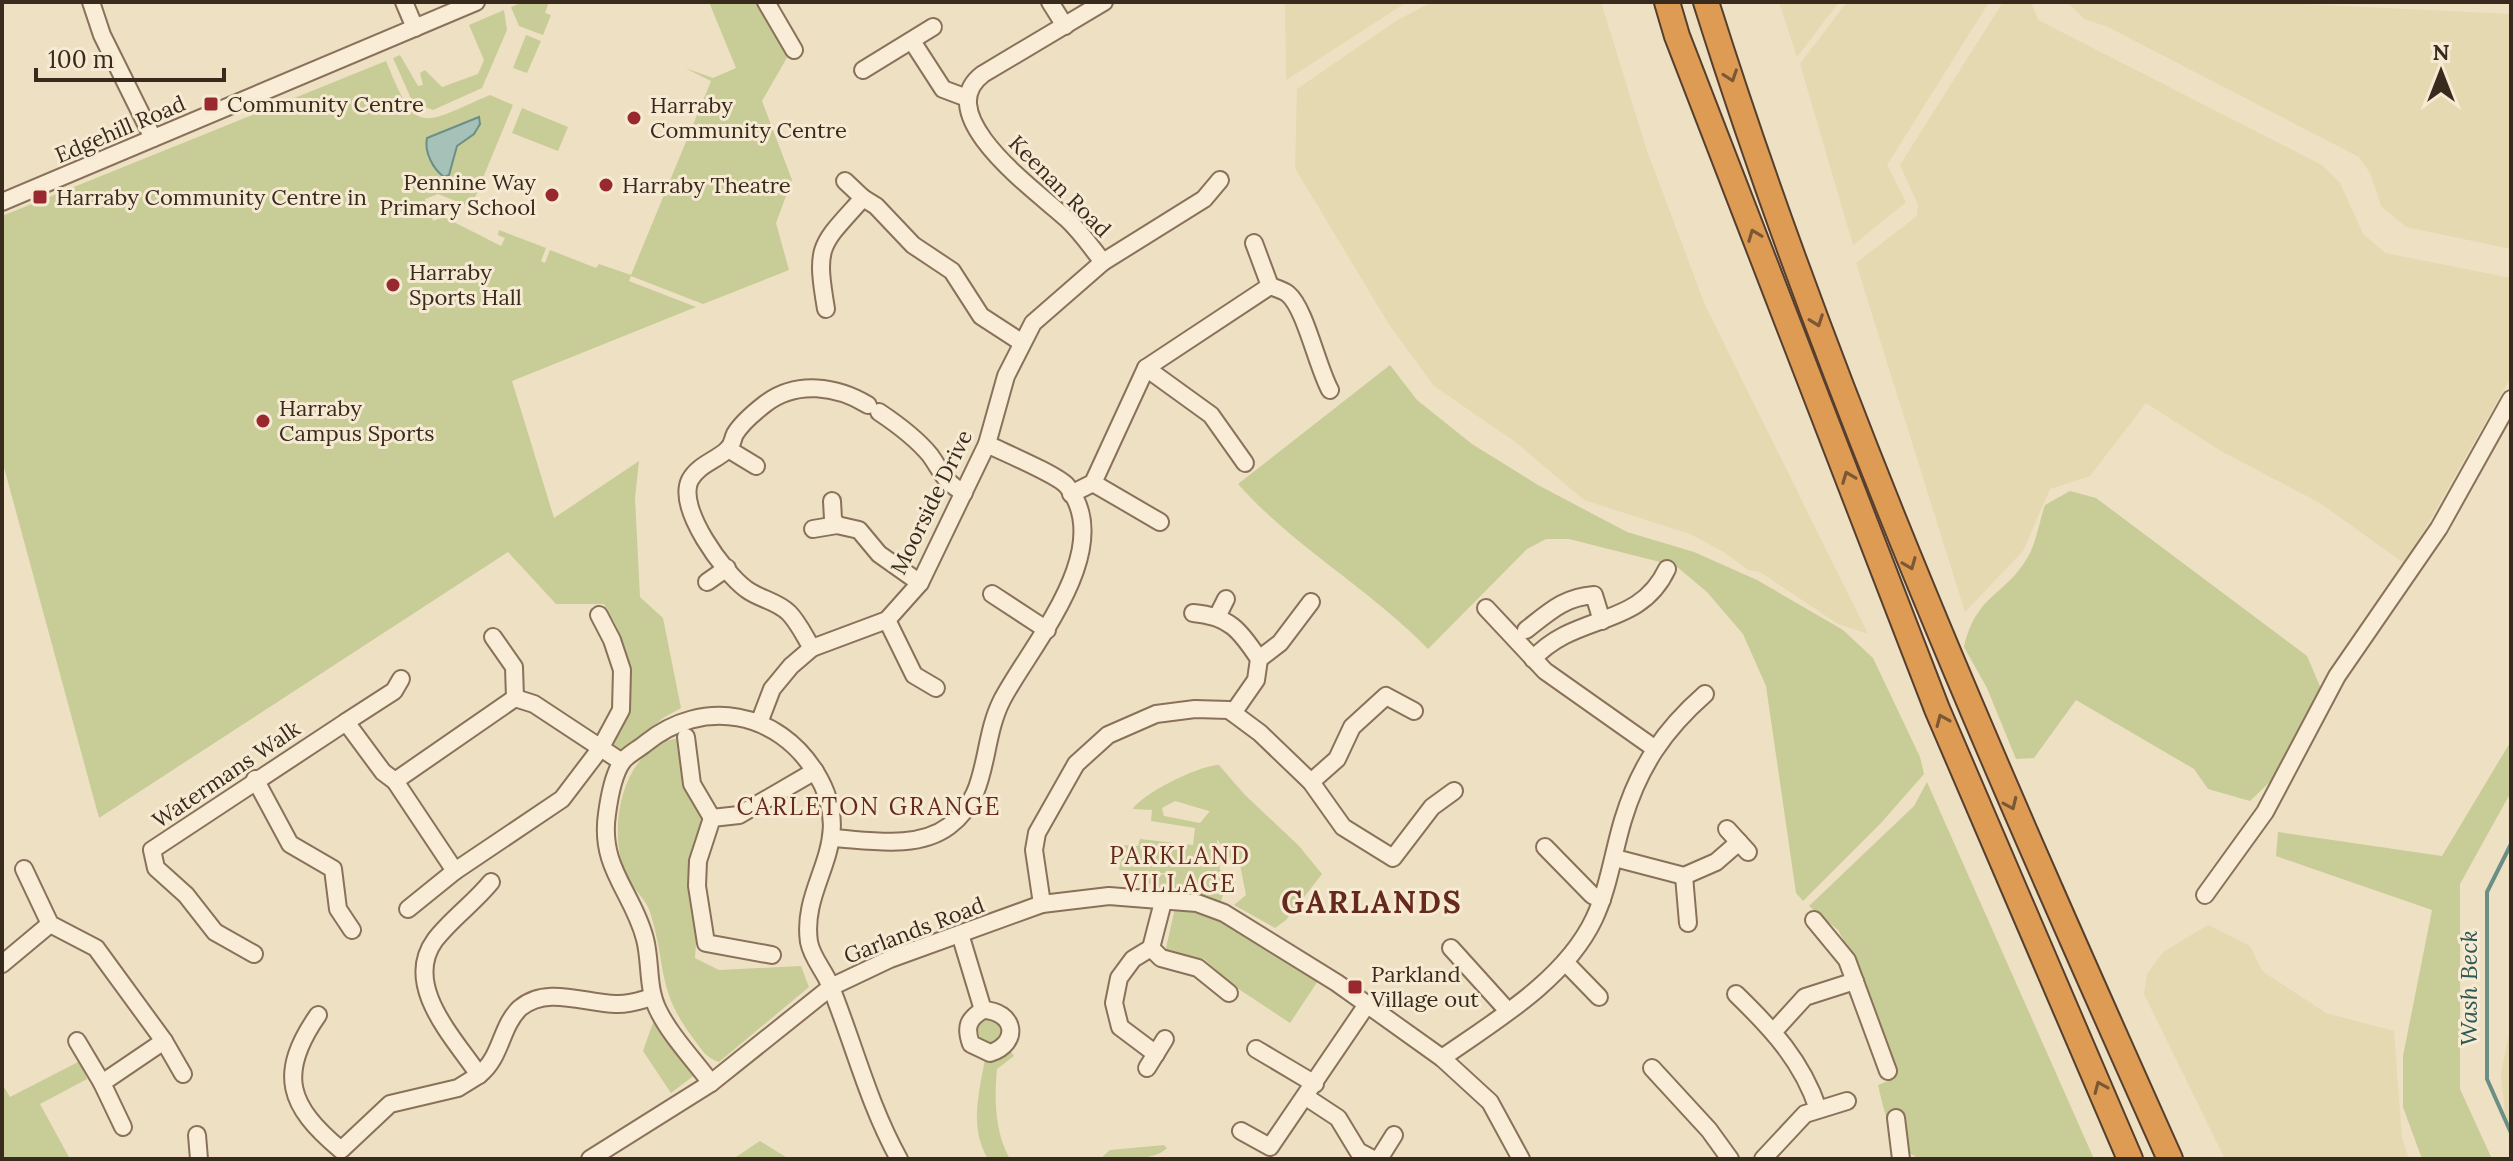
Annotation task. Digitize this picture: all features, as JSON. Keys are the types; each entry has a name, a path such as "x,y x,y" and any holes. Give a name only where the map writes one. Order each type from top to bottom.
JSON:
{"highway":[{"path":"1667,2 1677,36 1937,709 2130,1159"},
{"path":"1706,2 1779,218 1910,564 2001,782 2170,1159"}],"street":[{"path":"91,2 102,35 153,138"},
{"path":"404,2 415,28"},
{"name":"Edgehill Road","path":"2,202 476,2"},
{"path":"766,2 794,50"},
{"path":"1050,2 1065,26"},
{"path":"912,41 943,89 967,98 971,86 983,74 1104,2"},
{"path":"863,70 933,27"},
{"name":"Keenan Road","path":"967,98 971,116 990,147 1075,226 1103,262"},
{"name":"Moorside Drive","path":"759,723 772,689 791,666 812,648 887,620 920,583 987,444 1006,376 1021,342 1042,313 1103,262 1204,199 1220,180"},
{"path":"845,181 876,206 913,245 952,271 981,316 1021,342"},
{"path":"826,309 818,261 824,241 863,198"},
{"path":"1254,243 1270,286 1287,293 1300,311 1316,365 1330,390"},
{"path":"1071,494 1093,483 1146,368 1270,286"},
{"path":"1146,368 1211,415 1245,463"},
{"path":"812,648 786,611 746,589 727,568 690,513 686,493 698,469 728,449 738,431 766,403 793,390 833,390 874,409 900,426 930,455 941,477 964,493"},
{"path":"2205,895 2265,812 2337,676 2439,528 2511,399"},
{"path":"831,838 916,841 947,828 970,808 981,781 991,729 1002,701 1047,630 1079,561 1081,514 1067,485 987,444"},
{"path":"728,449 756,466"},
{"path":"1093,483 1160,522"},
{"path":"832,501 837,525"},
{"path":"813,529 837,525 859,530 879,554 920,583"},
{"path":"707,582 727,568"},
{"path":"1533,659 1569,630 1602,621 1652,595 1667,569"},
{"path":"992,594 1047,630"},
{"path":"1526,630 1559,604 1575,596 1594,595 1602,621"},
{"path":"1218,615 1226,599"},
{"path":"1259,659 1280,643 1311,602"},
{"path":"1559,604 1569,630"},
{"path":"1486,608 1533,659 1654,748"},
{"path":"1193,613 1218,615 1243,635 1259,659 1256,680 1233,713"},
{"path":"408,909 455,871 562,799 600,749 621,710 622,670 599,615"},
{"path":"887,620 911,670 929,685 914,699"},
{"path":"493,637 514,667 515,698"},
{"name":"Watermans Walk","path":"254,954 215,932 192,901 156,868 152,850 255,779 394,691 401,679"},
{"path":"1442,1058 1565,962 1593,921 1602,900 1632,793 1654,748 1667,730 1705,694"},
{"path":"1311,782 1337,759 1352,727 1386,696 1414,711"},
{"path":"515,698 534,704 622,762"},
{"path":"395,781 515,698"},
{"path":"1042,904 1034,850 1037,833 1076,764 1108,735 1156,714 1195,709 1233,713 1260,733 1311,782 1343,827 1393,858 1432,807 1454,791"},
{"path":"711,1083 658,1012 646,942 633,908 610,866 606,840 609,804 622,762 661,731 695,717 728,715 759,723 792,741 815,771 828,801 831,838 809,924 812,954 831,987 876,1117 899,1159"},
{"path":"346,722 383,772 395,781 455,871"},
{"path":"686,737 692,784 712,818 698,861 697,886 706,943 772,955"},
{"path":"712,818 739,815 815,771"},
{"path":"255,779 290,844 333,869 338,909 352,930"},
{"path":"1615,858 1684,876 1716,862 1738,841"},
{"path":"1544,847 1592,895 1602,900"},
{"path":"24,869 50,924 96,948 164,1041 183,1074"},
{"path":"1684,876 1688,923"},
{"path":"479,1075 426,990 423,967 436,938 491,882"},
{"name":"Garlands Road","path":"590,1159 711,1083 831,987 890,959 1042,904 1109,896 1164,898 1197,903 1224,913 1368,1003 1442,1058 1490,1102 1521,1159"},
{"path":"1164,898 1151,948 1122,971 1114,1003 1125,1033 1152,1061 1165,1039"},
{"path":"1814,920 1847,960 1888,1071"},
{"path":"2,964 50,924"},
{"path":"960,934 983,1010"},
{"path":"1151,948 1161,958 1192,965 1229,993"},
{"path":"1450,948 1507,1010"},
{"path":"1565,962 1599,997"},
{"path":"1774,1031 1805,997 1855,981"},
{"path":"1736,994 1774,1031 1806,1075 1818,1109"},
{"path":"318,1015 294,1060 293,1086 305,1117 345,1155 390,1104 458,1088 479,1075 496,1058 508,1024 530,1002 561,997 618,1004 653,997"},
{"path":"1241,1131 1270,1147 1368,1003"},
{"path":"77,1041 123,1127"},
{"path":"102,1083 164,1041"},
{"path":"1256,1049 1310,1090 1338,1118 1358,1151 1376,1159 1394,1135"},
{"path":"1652,1068 1709,1130 1730,1159"},
{"path":"1763,1159 1791,1126 1818,1109 1847,1101"},
{"path":"1896,1118 1901,1159"},
{"path":"197,1135 199,1159"}],"shaded area":[{"path":"1285,2 1407,2 1286,80"},
{"path":"1432,2 1601,2 1646,148 1705,305 1868,634 1838,624 1760,572 1748,570 1724,552 1690,534 1584,500 1514,441 1434,386 1390,326 1295,168 1297,89 1396,21"},
{"path":"1779,2 1839,2 1797,57"},
{"path":"1847,2 1989,2 1887,165 1906,202 1853,245 1800,64"},
{"path":"2003,2 2031,2 2038,20 2322,165 2340,183 2363,234 2385,253 2511,278 2511,377 2405,564 2320,503 2221,451 2146,403 2090,476 2050,489 2023,551 1965,612 1856,263 1917,216 1918,205 1900,165"},
{"path":"2067,2 2258,2 2511,14 2511,249 2406,227 2381,206 2370,173 2359,157 2108,27 2084,19"},
{"path":"2208,925 2250,946 2262,971 2326,1013 2394,1031 2402,1138 2409,1159 2225,1159 2144,994 2147,974 2163,952"},
{"path":"2511,1025 2511,1134 2505,1115 2501,1073"}],"green space":[{"path":"523,2 549,2 545,13 551,15 543,35 519,26 511,7"},
{"name":"Harraby Campus Sports","path":"709,2 758,2 789,54 762,101 792,180 776,223 789,270 703,304 631,276 629,281 696,307 512,381 554,518 639,461 635,498 640,597 663,618 681,708 663,718 626,749 618,751 608,744 624,708 629,674 627,657 614,622 604,604 556,604 508,552 99,818 2,460 2,216 386,61 405,103 423,118 449,113 490,95 513,105 471,207 438,194 425,199 433,221 444,217 501,246 505,238 498,235 499,230 546,248 541,261 545,263 550,250 596,268 599,264 631,275 711,81 685,68 713,78 736,68"},
{"path":"504,10 507,30 482,88 433,110 413,103 393,58 400,55 418,86 423,85 420,73 425,70 442,87 478,74 484,60 469,25"},
{"path":"526,35 541,41 527,73 513,68"},
{"path":"522,108 568,127 558,151 512,133"},
{"path":"1390,365 1417,400 1472,444 1538,485 1627,532 1694,552 1757,580 1843,630 1873,658 1920,757 1924,774 1881,823 1803,901 1796,893 1766,686 1743,634 1707,592 1676,566 1569,539 1546,539 1527,549 1428,649 1381,606 1283,528 1238,484"},
{"path":"2070,491 2096,498 2307,656 2322,691 2276,776 2250,801 2208,789 2194,769 2076,700 2034,758 2016,759 1987,688 1964,647 1969,630 1983,606 2018,572 2029,554 2045,505"},
{"path":"683,737 687,784 704,826 695,958 719,970 801,966 809,987 719,1062 701,1049 673,1005 650,912 627,877 618,843 620,804 634,769 659,744"},
{"path":"2511,741 2511,792 2460,884 2460,1089 2492,1159 2422,1159 2403,1107 2403,1056 2432,910 2276,856 2278,832 2442,856"},
{"path":"1219,765 1244,794 1299,846 1322,874 1286,920 1275,928 1234,905 1246,895 1240,865 1229,857 1217,839 1220,869 1227,883 1221,901 1197,900 1146,883 1152,875 1173,874 1119,870 1124,845 1138,846 1140,839 1193,845 1195,828 1151,821 1152,810 1133,809 1160,788","holes":["1175,801 1210,811 1200,823 1164,816 1162,808"]},
{"path":"1927,782 2094,1159 1921,1159 1903,1147 1891,1128 1878,1085 1895,1078 1847,947 1838,930 1809,906 1914,806"},
{"path":"1175,908 1210,913 1318,981 1290,1023 1234,986 1204,959 1169,953 1166,948"},
{"path":"983,1013 1011,1031 993,1044 980,1038 976,1023"},
{"path":"654,1020 696,1074 671,1093 643,1051"},
{"path":"1011,1052 1014,1056 997,1069 996,1092 999,1127 1010,1159 988,1159 977,1122 985,1059"},
{"path":"80,1061 87,1079 40,1104 70,1159 2,1159 2,1084 10,1097"},
{"path":"760,1141 789,1159 733,1159"},
{"path":"1164,1145 1167,1148 1162,1152 1146,1157 1100,1159 1110,1150"}],"water":[{"path":"479,117 480,124 474,134 457,146 449,175 444,177 430,160 427,138"}],"waterway":[{"name":"Wash Beck","path":"2511,844 2487,892 2487,1079 2511,1133"}],"place":[{"name":"Community Centre","path":"211,104"},
{"name":"Harraby Community Centre","path":"634,118"},
{"name":"Harraby Theatre","path":"606,185"},
{"name":"Pennine Way Primary School","path":"552,195"},
{"name":"Harraby Community Centre in","path":"40,197"},
{"name":"Harraby Sports Hall","path":"393,285"},
{"name":"Harraby Campus Sports","path":"263,421"},
{"name":"Parkland Village out","path":"1355,987"}],"district":[{"name":"CARLETON GRANGE","path":"869,807"},
{"name":"PARKLAND VILLAGE","path":"1180,870"},
{"name":"GARLANDS","path":"1372,903"}]}
